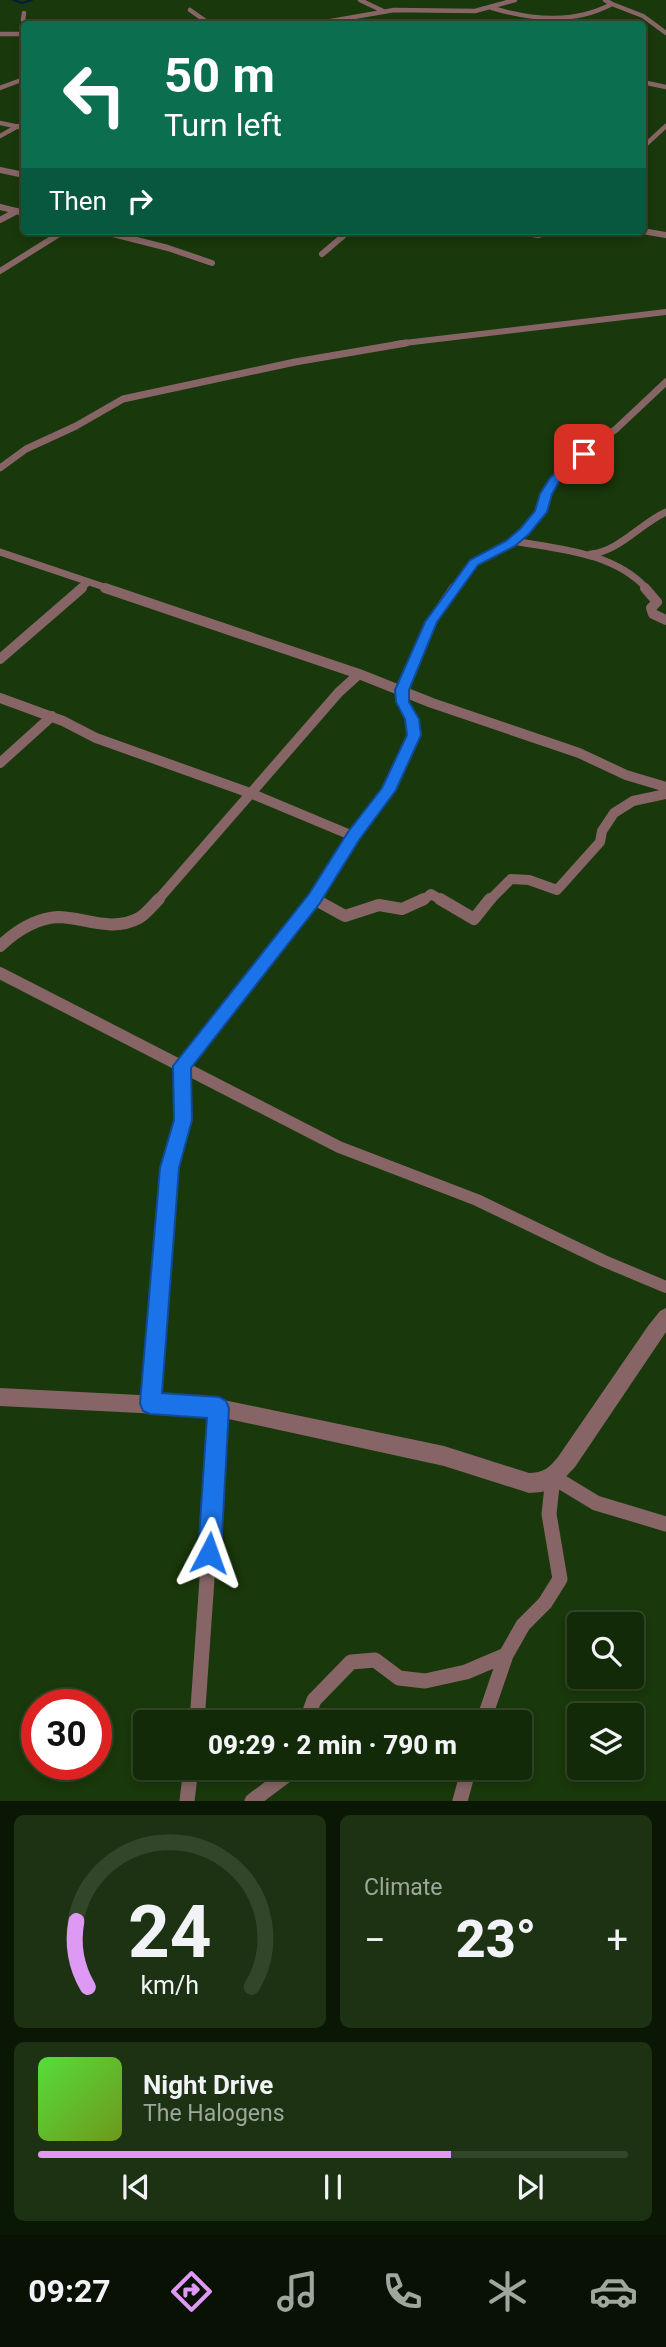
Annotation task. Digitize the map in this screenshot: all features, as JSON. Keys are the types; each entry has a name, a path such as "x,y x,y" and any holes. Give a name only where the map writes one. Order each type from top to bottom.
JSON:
{"street":[{"path":"360,0 383,11"},
{"path":"330,21 383,11 462,12 492,8 515,0"},
{"path":"605,0 643,16 666,33"},
{"path":"492,8 511,15 556,18 593,13 612,4"},
{"path":"190,10 206,21"},
{"path":"24,13 24,21"},
{"path":"364,21 368,14"},
{"path":"0,34 21,34"},
{"path":"0,88 21,80"},
{"path":"646,83 666,87"},
{"path":"0,123 21,127"},
{"path":"646,144 666,126"},
{"path":"0,136 21,127"},
{"path":"646,139 650,140"},
{"path":"0,170 21,174"},
{"path":"0,207 21,212"},
{"path":"0,220 21,212"},
{"path":"646,232 666,235"},
{"path":"0,271 58,235"},
{"path":"117,235 212,262"},
{"path":"322,254 344,235"},
{"path":"0,468 13,456 75,427 108,405 123,399 295,362 414,341 666,312"},
{"path":"150,1403 169,1168 183,1120 182,1066 314,898 353,836 389,790 414,735 412,719 402,702 402,690 431,622 461,577 474,562 513,541 541,512 546,494 567,466 616,429 666,382"},
{"path":"585,554 602,554 619,545 649,520 666,512"},
{"path":"513,541 585,554 614,564 636,576 646,586 656,602 652,608 653,614 666,620"},
{"path":"0,552 359,674 432,703 579,753 626,775 666,787"},
{"path":"0,659 88,582"},
{"path":"0,946 17,930 57,917 91,924 117,924 139,918 172,887 250,793 339,692 359,674"},
{"path":"0,698 52,716 96,738 250,793 353,836"},
{"path":"0,763 52,716"},
{"path":"314,898 345,916 379,905 402,909 416,905 430,894 474,919 511,879 529,880 557,890 600,842 600,831 610,814 624,805 666,794"},
{"path":"0,973 339,1147 477,1200 604,1261 666,1287"},
{"path":"0,1397 219,1408 444,1456 529,1483 540,1483 553,1477 612,1400 650,1337 666,1317"},
{"path":"198,1710 219,1408"},
{"path":"553,1477 596,1503 666,1524"},
{"path":"487,1710 506,1655 523,1625 545,1603 559,1579 549,1514 553,1477"},
{"path":"310,1710 314,1700 351,1662 375,1660 399,1678 425,1681 466,1672 506,1655"},
{"path":"187,1801 190,1780"},
{"path":"253,1801 280,1780"},
{"path":"460,1801 466,1780"}],"waterway":[{"path":"13,0 22,3 32,0"}],"route":[{"path":"209,1553 219,1408 150,1403 169,1168 183,1120 182,1066 314,898 353,836 389,790 414,735 412,719 402,702 402,690 431,622 474,562 510,544 525,532 541,512 546,494 554,480 584,454"}]}
